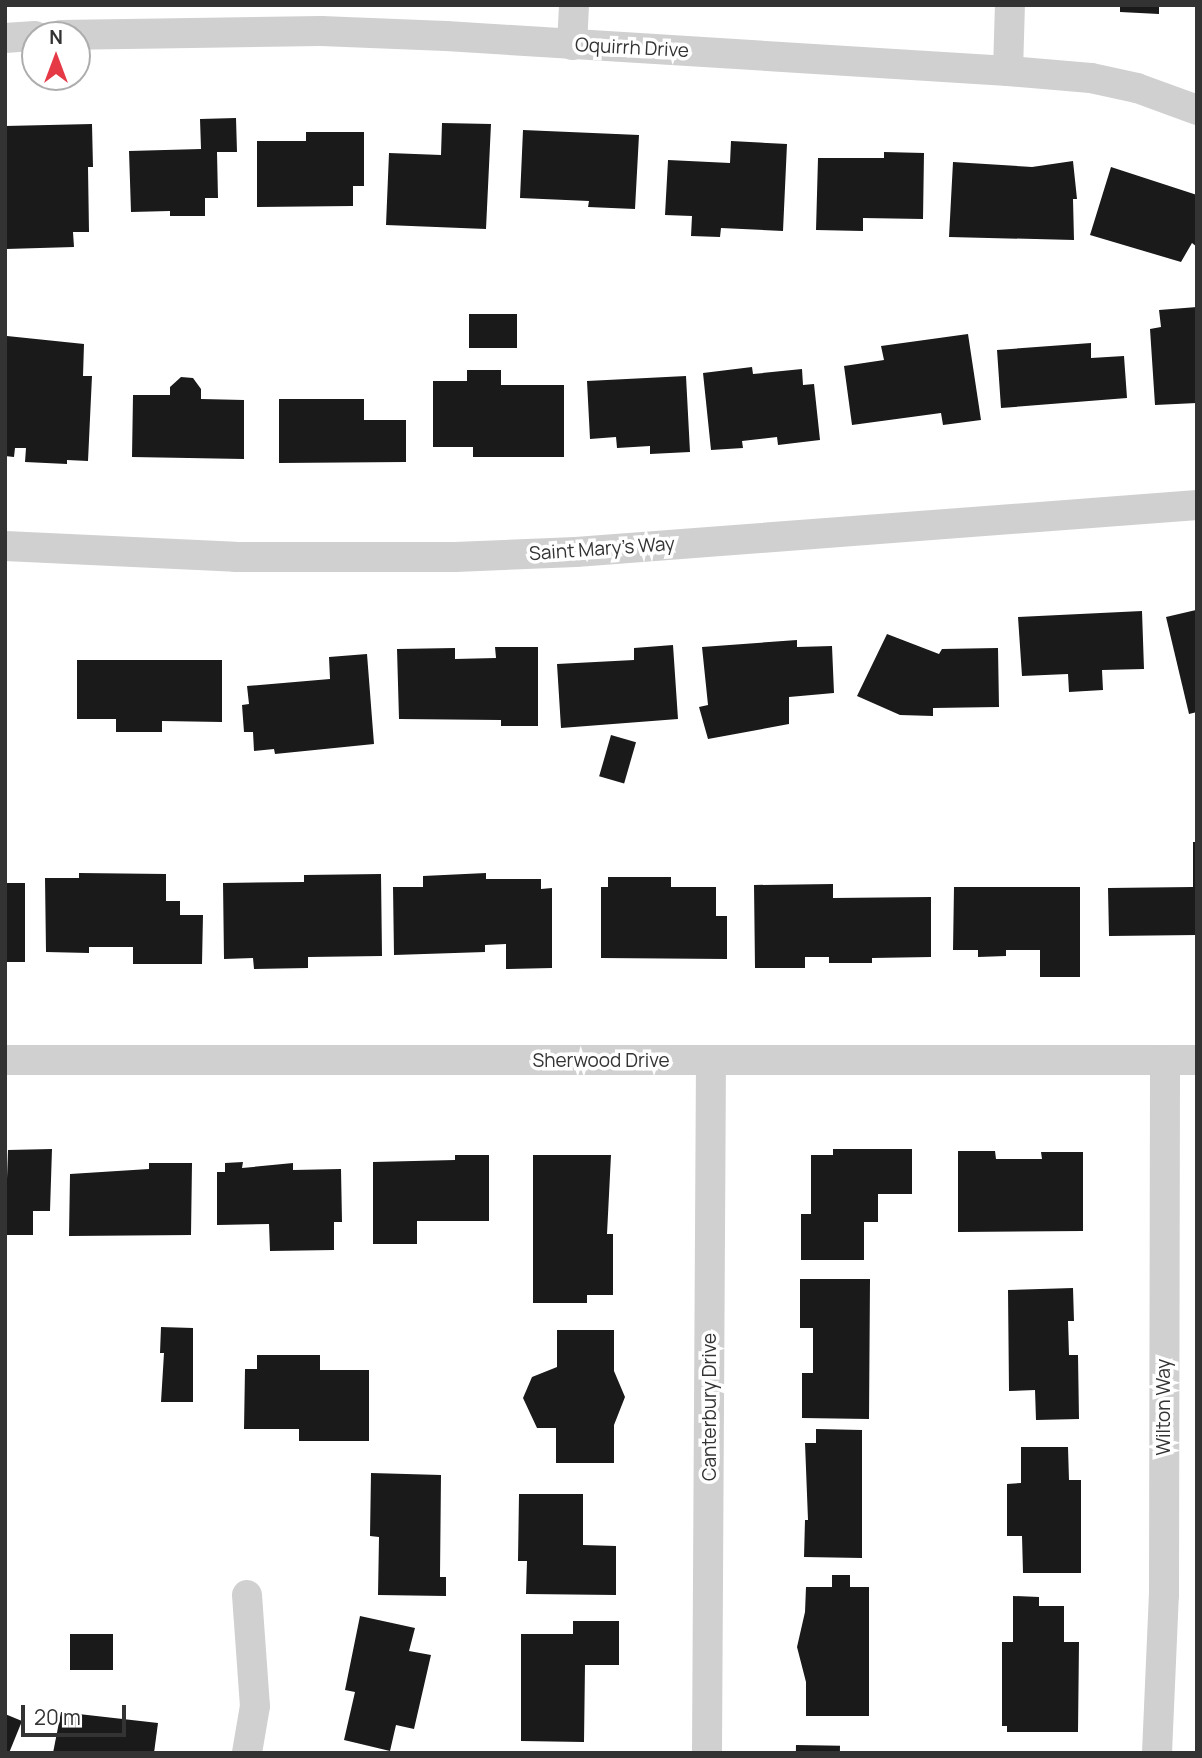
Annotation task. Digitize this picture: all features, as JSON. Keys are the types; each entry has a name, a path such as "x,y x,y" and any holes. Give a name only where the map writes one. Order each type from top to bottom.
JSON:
{"street":[{"path":"572,44 574,5"},
{"path":"1008,71 1010,5"},
{"name":"Oquirrh Drive","path":"91,31 195,18 321,31 1008,71 1091,78 1137,88 1197,110"},
{"name":"Saint Mary's Way","path":"5,546 235,557 454,557 576,552 1197,505"},
{"name":"Sherwood Drive","path":"5,1060 1197,1060"},
{"name":"Canterbury Drive","path":"707,1753 711,1061"},
{"name":"Wilton Way","path":"1157,1753 1164,1595 1166,1061"},
{"path":"247,1595 255,1706 247,1753"}],"building":[{"path":"1120,5 1159,5 1159,14 1120,12"},
{"path":"236,118 237,152 217,152 218,198 205,198 205,216 170,216 170,211 131,212 129,151 201,149 200,119"},
{"path":"442,123 491,124 486,229 386,225 389,153 441,155"},
{"path":"92,124 93,167 88,167 89,232 73,232 74,247 6,249 5,126"},
{"path":"523,130 639,135 635,209 588,207 589,201 520,198"},
{"path":"306,132 364,132 364,186 353,186 353,206 257,207 257,141 306,141"},
{"path":"731,141 787,144 783,231 721,228 720,237 691,236 692,216 665,215 668,160 730,163"},
{"path":"884,152 924,153 923,219 863,218 863,231 816,230 818,158 884,158"},
{"path":"1073,161 1077,199 1073,199 1074,240 949,237 953,162 1032,167"},
{"path":"1111,167 1197,195 1197,247 1192,243 1181,262 1090,235"},
{"path":"1197,307 1197,403 1155,405 1150,329 1161,327 1159,310"},
{"path":"469,314 517,314 517,348 469,348"},
{"path":"968,334 981,420 943,425 941,413 852,425 844,366 884,360 881,346"},
{"path":"7,336 84,344 83,376 92,376 88,461 67,460 67,464 25,462 26,448 15,448 14,457 5,456"},
{"path":"1091,343 1091,358 1124,356 1127,398 1001,408 997,350"},
{"path":"752,367 753,374 802,369 803,385 814,384 820,440 778,445 777,437 742,441 743,448 711,450 703,373"},
{"path":"467,370 501,370 501,385 564,385 564,457 473,457 473,447 433,447 433,381 467,381"},
{"path":"686,376 690,452 650,454 650,446 617,448 616,437 590,439 587,381"},
{"path":"181,377 193,378 201,389 201,399 244,400 244,459 132,457 133,395 170,395 170,387"},
{"path":"279,399 364,399 364,420 406,420 406,462 279,463"},
{"path":"1196,610 1197,712 1189,714 1166,617"},
{"path":"1142,611 1144,669 1102,670 1103,690 1069,692 1068,674 1022,676 1018,617"},
{"path":"887,634 939,654 942,649 998,648 999,707 933,708 933,716 900,715 857,696"},
{"path":"797,640 797,647 832,646 834,693 789,697 789,724 708,739 699,707 708,705 702,647"},
{"path":"673,645 678,719 561,728 557,664 634,660 634,648"},
{"path":"495,647 538,647 538,726 501,726 501,720 399,719 397,649 455,648 455,659 496,658"},
{"path":"367,654 374,744 275,754 274,749 254,751 253,732 244,732 242,705 249,704 247,686 330,679 329,657"},
{"path":"77,660 222,660 222,722 162,721 162,732 116,732 116,719 77,719"},
{"path":"611,735 636,742 624,784 599,776"},
{"path":"1193,842 1197,842 1197,935 1109,936 1108,888 1193,887"},
{"path":"79,873 166,874 166,901 180,901 180,915 203,915 202,964 133,964 133,947 89,947 89,953 46,952 45,878 79,878"},
{"path":"486,873 486,879 541,879 541,889 552,888 552,968 506,969 506,944 485,945 485,952 394,955 393,887 423,887 423,876"},
{"path":"381,874 382,956 308,957 308,968 254,969 253,958 224,959 223,883 304,882 304,875"},
{"path":"608,877 671,877 671,887 716,887 716,916 727,916 727,959 601,958 601,887 608,887"},
{"path":"5,883 25,883 25,962 5,962"},
{"path":"833,884 833,898 931,897 931,957 872,958 872,963 829,963 829,957 805,957 805,968 755,968 754,885"},
{"path":"954,887 1080,887 1080,977 1040,977 1040,950 1006,950 1006,956 978,957 978,950 953,950"},
{"path":"52,1149 50,1211 33,1211 33,1235 5,1235 8,1150"},
{"path":"833,1149 912,1149 912,1194 878,1194 878,1222 864,1222 864,1260 801,1260 801,1214 811,1214 811,1155 833,1155"},
{"path":"958,1151 995,1151 996,1159 1042,1159 1041,1152 1083,1152 1083,1231 958,1232"},
{"path":"455,1155 489,1155 489,1221 417,1221 417,1244 373,1244 373,1162 455,1160"},
{"path":"533,1155 611,1155 607,1234 613,1234 613,1295 587,1295 587,1303 533,1303"},
{"path":"243,1162 242,1168 293,1163 293,1170 341,1169 342,1222 334,1222 334,1250 270,1251 269,1224 217,1225 217,1172 225,1172 225,1163"},
{"path":"149,1163 192,1163 191,1235 69,1236 70,1174 149,1169"},
{"path":"800,1279 870,1279 869,1419 802,1418 802,1373 813,1373 813,1328 800,1328"},
{"path":"1073,1288 1074,1321 1068,1321 1069,1355 1078,1355 1079,1419 1036,1420 1035,1390 1009,1391 1008,1290"},
{"path":"161,1327 193,1328 193,1402 161,1402 164,1353 160,1353"},
{"path":"557,1330 614,1330 614,1371 625,1397 614,1425 614,1463 556,1463 556,1428 537,1428 523,1398 532,1377 557,1367"},
{"path":"257,1355 320,1355 320,1370 369,1370 369,1441 299,1441 299,1429 244,1429 245,1369 257,1369"},
{"path":"816,1429 862,1430 862,1558 804,1557 805,1520 808,1520 805,1443 816,1443"},
{"path":"1021,1447 1068,1447 1069,1480 1081,1480 1081,1573 1023,1573 1022,1536 1007,1536 1007,1484 1021,1483"},
{"path":"371,1473 441,1475 440,1577 446,1577 446,1596 378,1595 379,1537 370,1536"},
{"path":"519,1494 583,1494 583,1545 616,1546 616,1595 526,1594 527,1561 518,1561"},
{"path":"832,1575 850,1575 850,1587 869,1587 869,1716 806,1716 806,1682 797,1647 805,1612 806,1587 832,1587"},
{"path":"1013,1596 1039,1597 1039,1606 1064,1606 1064,1642 1079,1642 1078,1732 1007,1732 1007,1726 1002,1726 1002,1642 1013,1642"},
{"path":"360,1616 415,1628 409,1651 431,1655 414,1729 396,1725 390,1751 344,1740 355,1692 345,1690"},
{"path":"573,1621 619,1621 619,1665 585,1665 584,1742 521,1741 521,1634 573,1634"},
{"path":"70,1634 113,1634 113,1670 70,1670"},
{"path":"61,1712 158,1723 154,1753 53,1753"},
{"path":"5,1714 22,1721 9,1753 5,1753"},
{"path":"796,1745 840,1746 840,1753 796,1753"}]}
